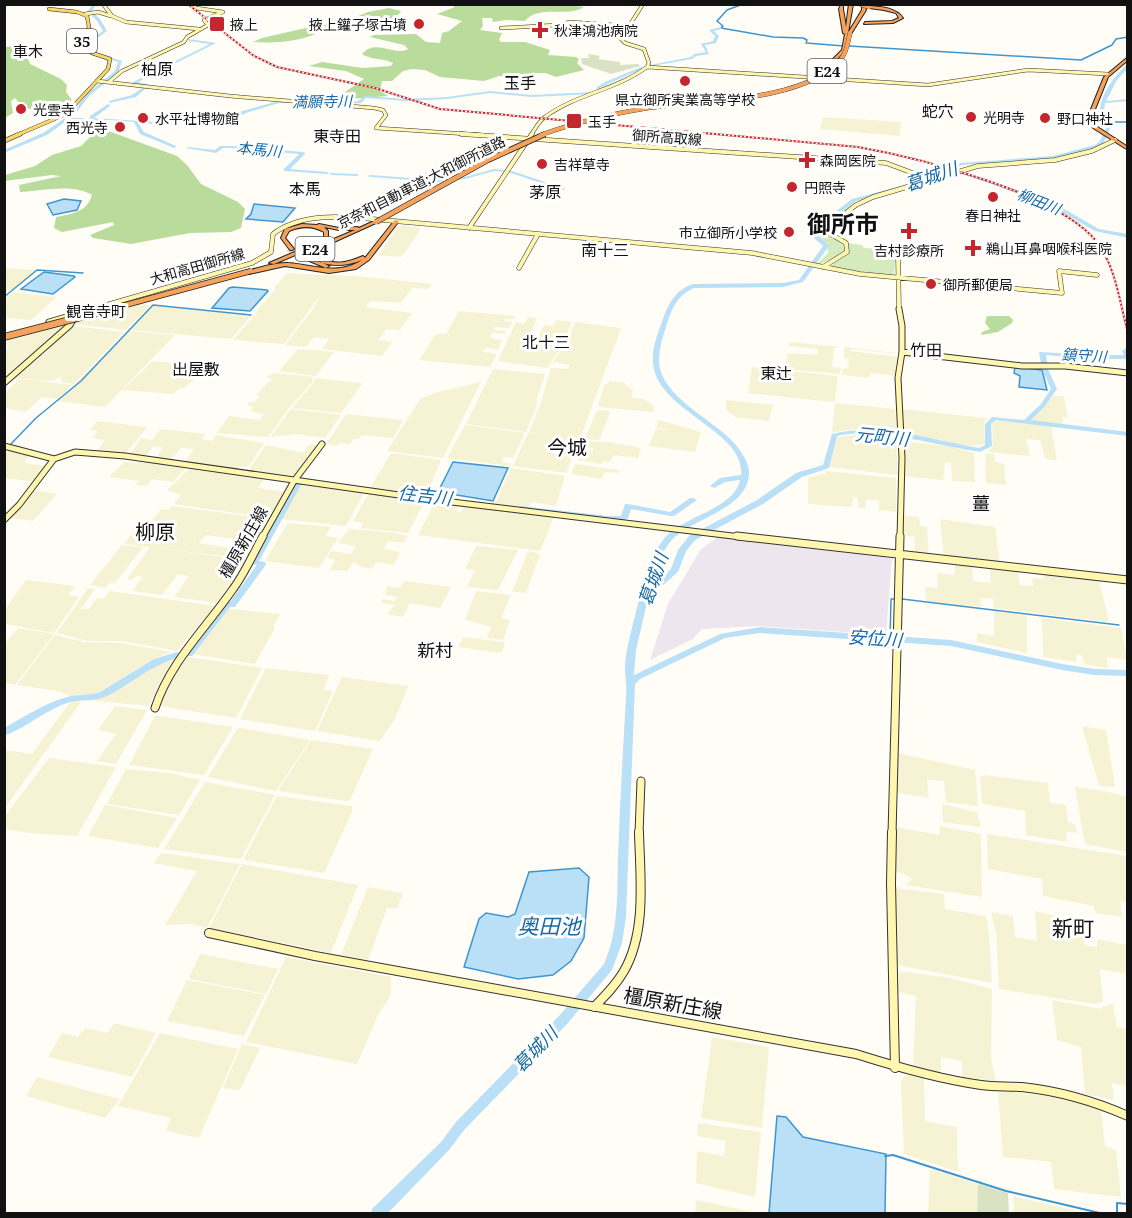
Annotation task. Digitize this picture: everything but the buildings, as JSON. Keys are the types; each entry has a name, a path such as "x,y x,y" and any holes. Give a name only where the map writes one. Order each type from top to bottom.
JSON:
{"highway":[{"name":"京奈和自動車道;大和御所道路","path":"4,337 251,271 314,249 390,215 519,145 566,126 624,112 735,98 784,88 815,77 836,64 847,50 853,4"},
{"path":"842,5 851,26"},
{"path":"851,26 864,10 861,5"},
{"path":"861,5 895,11 902,17 897,21 865,22"},
{"path":"885,9 896,14"},
{"path":"851,26 874,20 891,19 886,22"},
{"name":"京奈和自動車道;大和御所道路","path":"784,88 826,68 839,57 851,26"},
{"path":"1128,58 1108,74 1089,114 1090,123 1128,149"},
{"path":"251,271 317,244 325,239 327,233 323,228 315,226 290,228 282,236 290,249 279,236 282,231 290,227 309,224 346,229 377,221"},
{"path":"367,258 340,264 325,262 318,257 323,250 377,221"},
{"path":"251,271 290,264 320,270 338,271 354,268 367,258 395,221"},
{"path":"301,257 315,266 331,268 350,267 367,258"}],"main road":[{"name":"35","path":"4,141 66,114 98,81 108,69 111,61 86,51 81,46 89,23 86,14 49,9 55,4"},
{"path":"103,4 112,16"},
{"path":"109,81 122,72 184,42 187,37 208,25 205,20 223,12 196,8 190,4"},
{"path":"643,4 621,41 644,49 649,63 647,67"},
{"path":"86,14 97,13 129,22 200,29"},
{"path":"501,28 558,26 574,22 629,26"},
{"path":"469,228 538,122 550,112 608,89 647,67 928,85 1028,70 1108,74"},
{"name":"御所高取線","path":"98,81 291,102 380,109 386,114 376,128 527,140 884,162 933,181"},
{"path":"821,266 847,252 846,243 829,233 830,226 873,196 989,164 1055,160 1092,151 1112,139"},
{"path":"511,152 519,153"},
{"name":"大和高田御所線","path":"70,316 260,260 273,250 272,238 275,232 288,225 343,219 395,221 752,253 860,274 1062,293 1059,271 1097,275"},
{"path":"519,268 538,234"},
{"path":"895,1068 891,883 901,437 898,378 902,352 897,277 898,256"},
{"path":"4,383 73,320 70,316 49,322"},
{"path":"902,352 1041,367 1128,373"},
{"name":"橿原新庄線","path":"155,708 160,693 184,652 234,588 322,444"},
{"path":"4,446 54,459 75,452 111,454 427,500 714,532 898,556 1128,580"},
{"path":"4,520 19,505 54,459"},
{"path":"592,1007 613,987 626,968 639,925 641,781"},
{"name":"橿原新庄線","path":"209,933 315,956 856,1054 895,1068 974,1083 1074,1095 1128,1116"}],"shaded area":[{"path":"823,117 901,122 900,136 820,129"},
{"path":"399,226 421,228 401,257 378,255"},
{"path":"4,268 37,270 12,291 5,290"},
{"path":"287,273 355,276 432,284 428,289 412,288 401,303 371,301 365,307 412,313 400,330 386,329 379,340 392,342 382,356 322,349 329,339 314,337 306,347 285,345 314,308 320,296 284,344 233,340 254,316 258,316 254,314 273,292 277,292 274,291 275,287"},
{"path":"13,292 57,297 31,320 5,318 5,298"},
{"path":"141,304 150,305 126,330 73,324 76,321"},
{"path":"152,306 251,316 231,339 130,330"},
{"path":"459,311 515,316 513,319 504,321 512,322 509,328 495,327 494,330 506,331 505,334 492,333 490,338 502,340 498,350 485,348 483,352 497,354 490,367 419,360 436,334 446,334"},
{"path":"528,317 537,318 527,342 536,342 544,325 553,326 556,320 572,322 563,344 547,368 498,361 516,322 524,324"},
{"path":"575,322 621,328 580,439 568,438 567,442 578,443 566,473 513,466 528,433 540,434 529,432 551,368 567,369 570,365 553,362 566,343"},
{"path":"69,325 11,375 5,374 4,351 9,347 5,344 10,339"},
{"path":"72,326 124,332 74,384 60,382 62,379 59,377 52,381 12,378 42,356 49,349 46,348"},
{"path":"129,331 175,335 105,407 58,401"},
{"path":"790,342 840,347 834,348 832,367 841,368 840,374 784,369 788,353 817,355 818,349 789,346"},
{"path":"844,347 898,354 851,349 850,351 898,357 895,376 870,373 869,378 842,375 843,368 847,369 849,359 844,358"},
{"path":"298,349 334,352 316,376 279,371"},
{"path":"153,361 208,365 185,388 180,388 173,394 122,390"},
{"path":"752,367 838,376 835,400 833,402 748,393"},
{"path":"493,369 545,374 537,405 526,432 466,424"},
{"path":"275,373 313,377 312,383 289,408 268,437 217,433 229,416 260,420 264,414 251,412 253,406 247,405 255,402 260,396 256,395 272,379 265,377"},
{"path":"315,378 362,384 341,413 292,408 313,384"},
{"path":"19,379 72,385 57,399 42,397 26,412 5,408 5,393"},
{"path":"609,381 626,383 625,385 633,390 632,398 644,399 654,406 653,412 599,407 605,384"},
{"path":"481,382 443,458 387,451 420,399 434,393"},
{"path":"1053,396 1064,396 1068,418 1062,417 1063,424 1030,421"},
{"path":"726,400 773,405 769,421 735,417 726,410"},
{"path":"835,403 895,409 897,434 857,429 832,432"},
{"path":"291,409 341,415 325,438 297,434 270,437"},
{"path":"900,409 987,418 984,423 985,444 972,446 901,435"},
{"path":"597,410 611,411 599,440 585,439"},
{"path":"346,414 403,420 393,438 362,435 359,439 353,439 350,444 340,443 337,446 326,444"},
{"path":"659,420 701,432 695,452 649,446 656,429 668,430 656,427"},
{"path":"1001,420 1051,426 1057,460 1045,459 1040,440 1026,439 1030,456 988,452 993,446 992,423"},
{"path":"97,421 147,428 125,454 96,452 105,440 92,438 98,431 90,430"},
{"path":"465,425 525,433 513,458 504,457 502,462 511,464 510,466 447,458"},
{"path":"161,429 206,434 202,439 212,441 216,435 264,443 248,467 240,466 236,472 182,465 194,449 181,448 167,463 154,460 163,448 154,446 144,458 129,455 141,438 152,440"},
{"path":"861,434 897,439 897,475 829,467 837,437"},
{"path":"585,441 610,442 641,448 638,458 614,455 610,462 603,461 602,464 577,460 581,450 593,451 593,448 582,447"},
{"path":"902,441 948,446 974,453 975,482 952,481 951,463 945,462 943,480 903,476"},
{"path":"310,444 320,445 296,480 247,472 266,445 303,453"},
{"path":"11,449 31,454 23,463 48,466 35,482 5,478 4,456"},
{"path":"391,453 441,460 426,496 370,488"},
{"path":"985,453 994,454 995,462 1004,464 1006,485 986,483"},
{"path":"124,462 185,468 173,482 152,479 146,486 136,485 139,481 109,477"},
{"path":"575,464 619,470 618,473 605,472 602,479 571,474"},
{"path":"511,468 565,476 556,506 531,502 529,508 495,504"},
{"path":"189,469 264,479 258,488 284,492 269,518 174,504 181,495 167,490"},
{"path":"827,471 896,478 896,512 879,510 879,501 866,499 865,508 858,508 858,498 853,497 852,507 808,504 808,478"},
{"path":"301,484 364,493 346,526 281,519"},
{"path":"35,490 57,494 33,521 10,518"},
{"path":"369,493 425,501 408,533 361,528 363,523 353,521"},
{"path":"435,502 459,505 456,511 461,512 465,505 554,516 540,551 418,535"},
{"path":"172,506 269,519 256,542 206,535 198,543 251,551 247,559 124,544 139,525 148,526 161,509 169,510"},
{"path":"902,515 919,517 920,526 927,527 929,557 915,556 914,537 902,535"},
{"path":"940,519 995,527 1000,565 944,559"},
{"path":"288,523 331,527 325,536 338,538 319,568 265,561"},
{"path":"349,529 408,536 404,543 388,541 383,549 400,552 394,565 376,562 372,569 353,563 347,571 330,570 335,560 327,558 331,551 351,554 356,546 338,543"},
{"path":"721,535 892,558 886,635 760,626 702,629 693,639 650,660 668,604 701,549"},
{"path":"122,545 143,547 115,583 109,583 105,588 90,585"},
{"path":"476,546 518,550 498,590 467,587 475,570 465,569"},
{"path":"150,547 246,560 217,603 174,597 189,576 178,574 162,595 132,591 143,577 136,576 132,580 127,579"},
{"path":"528,551 540,554 526,593 512,592"},
{"path":"955,564 972,566 973,581 991,583 990,568 1018,571 1020,585 1033,586 1032,578 1043,579 1043,573 1099,580 1109,622 994,608 993,599 980,598 981,607 926,601 925,587 938,588 937,573 955,575"},
{"path":"26,580 75,586 68,595 79,597 54,633 5,624 5,609"},
{"path":"404,581 451,587 440,608 410,603 403,617 387,614 395,605 381,603 383,599 395,601 397,597 385,595 387,586 400,588"},
{"path":"88,588 95,589 81,609 89,609 97,598 104,599 110,591 215,606 177,651 122,641 87,641 57,633"},
{"path":"476,591 511,595 501,618 510,620 503,640 487,638 491,627 465,620"},
{"path":"225,608 280,614 255,664 191,654"},
{"path":"994,611 1027,616 1027,653 977,642 977,633 994,636"},
{"path":"1042,618 1121,628 1127,660 1107,657 1108,668 1084,664 1082,655 1076,654 1077,662 1043,657"},
{"path":"18,628 54,634 15,685 5,683 4,645"},
{"path":"55,635 84,642 121,643 172,652 155,658 94,695 70,696 59,691 17,685"},
{"path":"463,637 504,642 505,644 501,653 458,647"},
{"path":"169,657 175,658 149,706 87,700 110,692 157,661"},
{"path":"188,657 262,668 236,718 159,706 169,685"},
{"path":"266,668 329,675 324,690 333,691 315,731 240,719"},
{"path":"342,677 408,686 395,719 380,741 317,731"},
{"path":"71,701 81,702 5,808 5,750 32,754"},
{"path":"115,706 147,710 116,764 97,761 116,734 98,730"},
{"path":"155,716 233,727 204,775 129,765"},
{"path":"1082,726 1106,730 1115,787 1099,786"},
{"path":"237,729 310,740 276,791 208,777"},
{"path":"311,740 373,749 350,800 278,791"},
{"path":"898,753 975,770 978,806 946,802 944,781 927,780 929,798 899,793 897,791"},
{"path":"49,758 116,767 77,836 5,829 5,816"},
{"path":"126,769 169,773 200,780 179,815 107,804"},
{"path":"980,776 1048,783 1050,803 1066,805 1068,822 1075,824 1077,833 1066,832 1067,842 1026,835 1025,811 982,804"},
{"path":"205,782 275,795 241,859 164,849"},
{"path":"1075,787 1127,797 1127,852 1085,844"},
{"path":"277,796 352,806 352,812 324,873 245,860"},
{"path":"942,804 977,812 981,827 943,822"},
{"path":"105,805 177,818 158,848 88,836"},
{"path":"940,826 981,834 982,897 906,885 912,879 895,872 896,827 939,835"},
{"path":"987,834 1127,856 1127,902 1120,901 1122,917 1095,913 1094,906 1043,896 1042,879 988,869"},
{"path":"161,853 240,864 207,928 191,924 165,925 197,871 154,863"},
{"path":"242,864 358,885 331,953 209,928"},
{"path":"368,887 403,893 397,909 387,908 368,960 341,955"},
{"path":"895,888 944,894 945,909 986,916 992,983 897,965"},
{"path":"1035,911 1083,922 1085,945 1097,947 1097,939 1127,945 1127,974 1100,969 1103,1002 1095,1004 999,989 996,933 991,912 1013,916 1015,937 1037,941"},
{"path":"200,954 278,969 266,994 190,979"},
{"path":"286,957 391,977 391,992 388,1000 377,1017 357,1064 246,1042"},
{"path":"899,971 950,978 992,989 991,1058 996,1081 962,1077 962,1061 941,1057 941,1074 913,1068 916,996 898,992"},
{"path":"187,980 265,995 244,1036 167,1021"},
{"path":"1052,1000 1101,1009 1113,1004 1117,1027 1128,1029 1127,1086 1112,1083 1114,1100 1085,1094 1081,1047 1057,1040"},
{"path":"114,1023 156,1033 132,1077 48,1057 62,1033 78,1037 85,1028 108,1033"},
{"path":"160,1033 238,1049 199,1138 166,1131 171,1118 118,1106"},
{"path":"712,1037 769,1047 762,1128 701,1118"},
{"path":"242,1044 260,1048 240,1090 223,1088"},
{"path":"906,1075 924,1079 925,1121 957,1127 958,1172 904,1154 901,1080"},
{"path":"37,1077 120,1099 105,1118 26,1096"},
{"path":"998,1090 1076,1100 1101,1108 1105,1146 1116,1150 1121,1197 1054,1189 1051,1162 1003,1157"},
{"path":"698,1123 761,1132 755,1197 696,1183 697,1151 724,1156 726,1141 697,1136"},
{"path":"930,1169 978,1184 977,1213 928,1214"},
{"path":"1013,1196 1043,1203 1085,1213 1014,1213"},
{"path":"696,1200 753,1212 753,1213 695,1213"}],"green space":[{"path":"518,4 584,7 570,11 538,13 525,21 493,22 492,18 482,18 483,26 480,30 502,33 499,40 501,42 525,42 550,50 548,55 576,57 579,59 577,63 584,70 556,77 536,73 523,77 499,76 484,81 440,77 425,70 412,69 403,71 392,81 382,81 380,91 388,96 349,99 343,95 345,92 364,79 346,71 309,66 322,62 363,68 391,66 393,63 362,54 379,47 397,51 408,49 404,45 370,37 416,34 426,42 440,43 442,33 449,31 462,21 437,14 455,7 436,5"},
{"path":"389,8 401,11 393,19 371,26 344,30 337,25 368,12"},
{"path":"323,24 329,26 303,38 282,42 253,42 262,38"},
{"path":"14,46 23,50 30,64 61,79 67,85 66,92 72,100 50,110 42,111 27,108 15,98 11,101 13,113 5,118 5,47"},
{"path":"588,54 600,56 598,59 620,62 620,65 638,64 640,66 611,74 582,64 581,58 589,58"},
{"path":"103,129 177,156 201,184 238,202 245,209 241,228 231,232 190,233 131,244 93,238 90,235 114,225 113,222 62,232 54,228 56,217 83,209 92,195 76,189 20,192 19,185 61,176 5,181 5,175 35,166 52,155 81,146 95,132"},
{"path":"821,228 827,229 826,232 845,247 844,253 817,264 828,253 827,245 821,242 818,235"},
{"path":"848,243 862,245 864,248 896,250 894,276 827,267 830,262 848,254"},
{"path":"987,316 1009,316 1013,320 998,332 981,335 982,332 990,329 985,323"},
{"path":"978,1184 1008,1193 1009,1213 977,1213"}],"water":[{"path":"64,199 81,201 77,210 53,215 47,204"},
{"path":"254,204 295,208 283,222 246,219 251,214"},
{"path":"44,272 75,277 53,294 21,289"},
{"path":"229,288 268,291 250,311 212,308"},
{"path":"1015,367 1042,370 1047,390 1019,387 1020,376 1014,373"},
{"path":"453,462 508,468 493,501 438,492"},
{"name":"奥田池","path":"579,868 589,877 584,938 571,961 553,975 518,979 464,967 479,919 486,913 508,917 515,914 529,872"},
{"path":"777,1116 786,1117 803,1137 886,1154 885,1213 769,1213"}],"waterway":[{"path":"4,152 45,134 73,115 89,94 117,72 120,61 91,52 83,46 105,31 90,11 95,4"},
{"path":"743,4 727,10 717,21 723,26 721,28 773,37 803,38 807,40 806,43 844,46"},
{"name":"満願寺川","path":"652,65 708,53 703,44 715,42 717,36 711,30 721,28"},
{"path":"849,46 1081,60 1112,45 1116,39 1128,37"},
{"path":"148,85 134,83 214,43 189,40"},
{"name":"葛城川","path":"1104,102 1115,80 1128,65"},
{"name":"満願寺川","path":"69,119 110,119 172,124 197,116 233,118 244,112 279,102 317,101 339,104 359,102 365,97 406,100 447,98 490,92 532,96 594,93 606,83 642,68"},
{"path":"111,102 134,96 145,87"},
{"path":"1104,102 1128,100"},
{"name":"葛城川","path":"922,181 961,164 1053,157 1097,146 1102,142 1110,124 1102,112 1104,102"},
{"path":"92,117 108,105"},
{"path":"1109,122 1128,122"},
{"name":"本馬川","path":"136,123 142,133 174,147"},
{"name":"本馬川","path":"188,148 216,152 222,147 230,147 303,153 286,170 327,173"},
{"name":"柳田川","path":"951,169 1048,202 1097,230 1128,236"},
{"name":"本馬川","path":"370,176 439,181 465,178 494,170 506,171"},
{"name":"本馬川","path":"510,172 564,189"},
{"name":"本馬川","path":"332,174 357,175"},
{"name":"葛城川","path":"744,477 744,466 732,445 680,402 668,391 660,379 656,364 657,346 671,305 681,292 693,286 783,285 801,281 826,246 817,238 820,226 854,200 901,187"},
{"path":"4,297 37,270 83,273"},
{"path":"10,445 36,418 81,381 153,305 251,315"},
{"name":"鎮守川","path":"1026,421 1043,405 1054,389 1045,369 1042,353 1125,357 1127,356 1125,351 1128,348"},
{"name":"元町川","path":"646,596 675,570 682,550 692,538 760,502 799,475 826,466 834,435 846,432 883,433 980,450 989,446 988,424 994,418 1128,434"},
{"name":"葛城川","path":"377,1214 445,1146 460,1126 563,1020 608,967 620,930 631,694 630,662 644,599 655,564 667,540 687,525 727,503 737,494 744,483 744,477"},
{"name":"住吉川","path":"714,486 723,480 744,477"},
{"name":"住吉川","path":"189,654 228,604 232,605 262,564 254,562 298,484 308,481"},
{"name":"住吉川","path":"520,508 624,518 628,506 671,514 693,500"},
{"path":"890,640 891,599 895,599"},
{"path":"902,599 1119,625"},
{"name":"安位川","path":"631,683 637,677 723,636 760,630 951,643 1062,667 1094,672 1128,673"},
{"name":"住吉川","path":"4,733 67,700 103,694 148,666 177,655"},
{"path":"885,1156 893,1155 1006,1191 1104,1214"},
{"path":"1117,1214 1117,1203 1128,1204"}],"tunnel":[{"path":"288,249 300,258"}],"railway":[{"path":"188,4 209,21"},
{"path":"203,16 254,56 277,67 375,88 440,109 858,147 951,169 986,180 1052,208 1078,224 1097,242 1113,274 1128,333"}],"place":[{"name":"掖上","path":"217,24"},
{"name":"掖上鑵子塚古墳","path":"419,24"},
{"name":"秋津鴻池病院","path":"540,30"},
{"name":"県立御所実業高等学校","path":"685,81"},
{"name":"光雲寺","path":"21,109"},
{"name":"光明寺","path":"971,117"},
{"name":"水平社博物館","path":"143,118"},
{"name":"野口神社","path":"1045,118"},
{"name":"玉手","path":"574,121"},
{"name":"西光寺","path":"120,127"},
{"name":"森岡医院","path":"807,160"},
{"name":"吉祥草寺","path":"542,164"},
{"name":"円照寺","path":"792,187"},
{"name":"春日神社","path":"993,197"},
{"name":"吉村診療所","path":"909,231"},
{"name":"市立御所小学校","path":"789,232"},
{"name":"鵜山耳鼻咽喉科医院","path":"973,248"},
{"name":"御所郵便局","path":"931,284"}],"district":[{"name":"車木","path":"28,51"},
{"name":"柏原","path":"157,69"},
{"name":"玉手","path":"520,83"},
{"name":"蛇穴","path":"938,111"},
{"name":"東寺田","path":"337,136"},
{"name":"本馬","path":"305,189"},
{"name":"茅原","path":"545,192"},
{"name":"御所市","path":"843,223"},
{"name":"南十三","path":"605,250"},
{"name":"観音寺町","path":"96,311"},
{"name":"北十三","path":"546,342"},
{"name":"竹田","path":"926,350"},
{"name":"出屋敷","path":"196,369"},
{"name":"東辻","path":"776,373"},
{"name":"今城","path":"567,447"},
{"name":"薑","path":"981,503"},
{"name":"柳原","path":"155,531"},
{"name":"新村","path":"435,650"},
{"name":"新町","path":"1073,928"}]}
